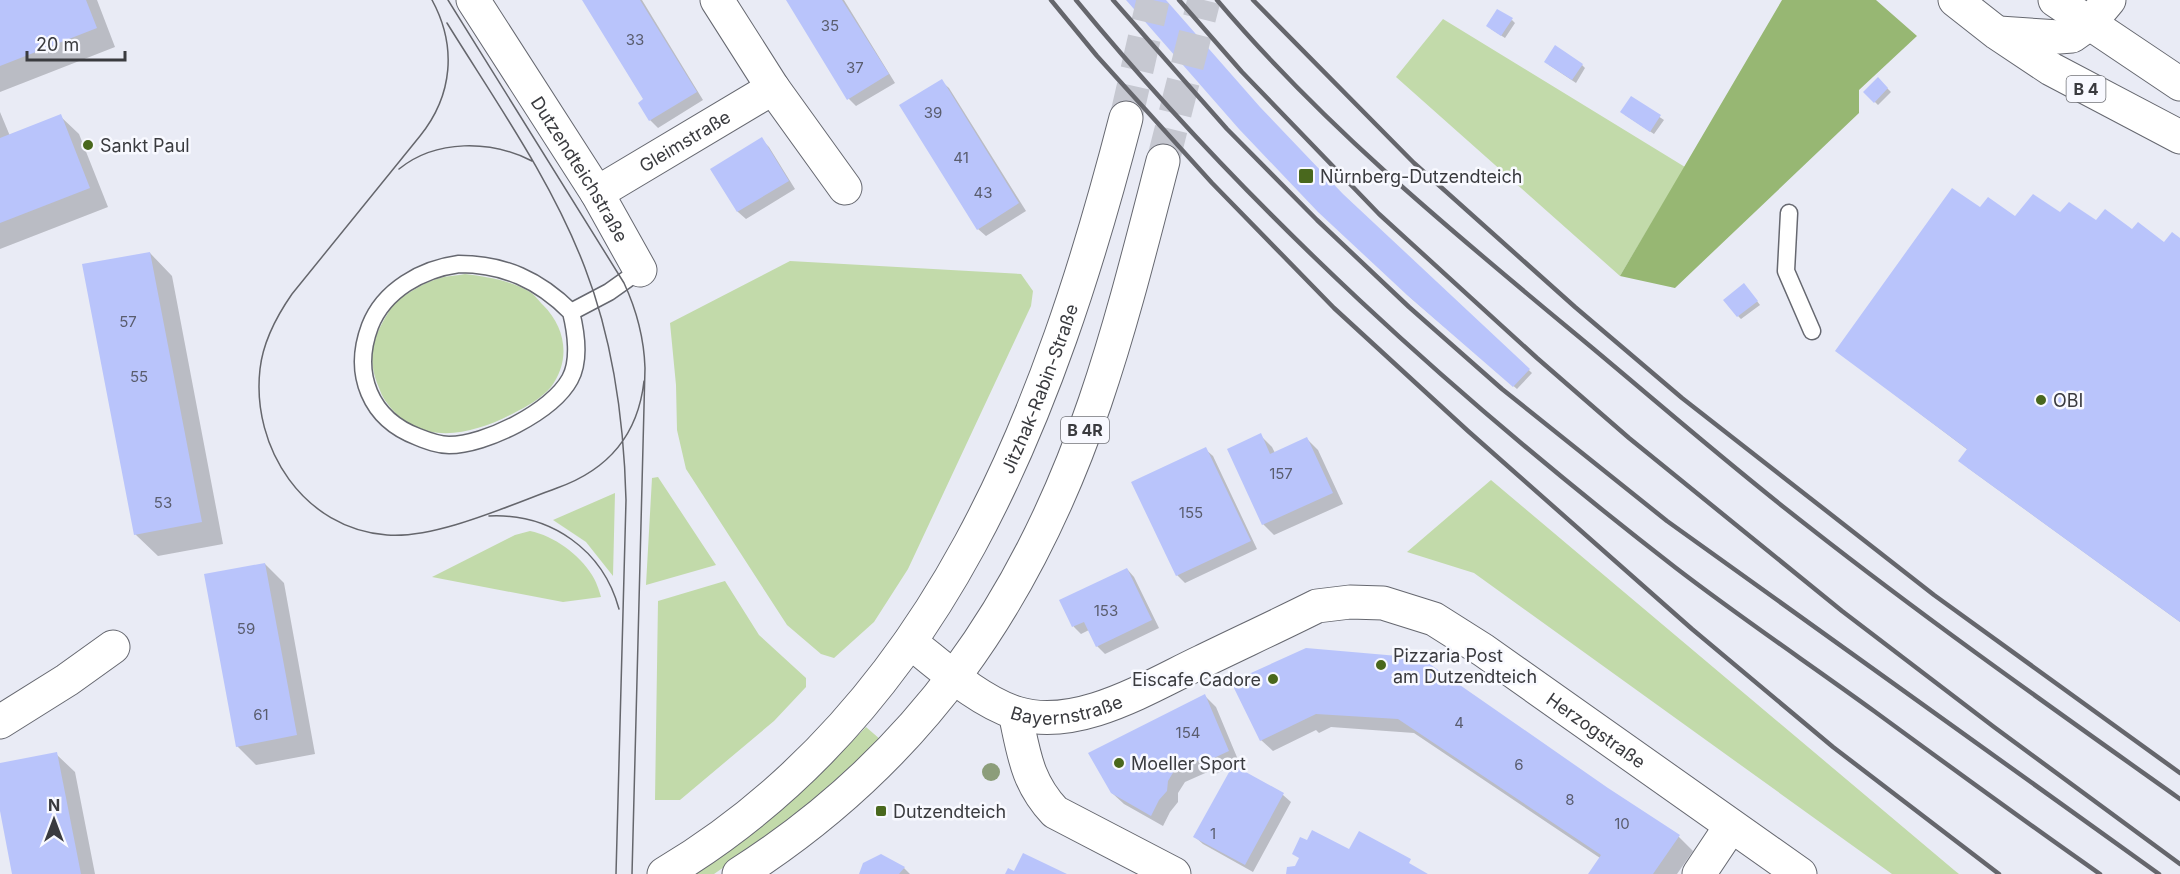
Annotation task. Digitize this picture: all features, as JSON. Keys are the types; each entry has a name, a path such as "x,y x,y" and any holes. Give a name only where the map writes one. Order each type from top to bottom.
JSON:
{"main road":[{"name":"Dutzendteichstraße","path":"473,0 597,192 640,270"},
{"path":"717,0 773,88 845,188"},
{"name":"B 4","path":"1955,0 1997,33 2071,80 2180,137"},
{"path":"2055,0 2099,12 2180,84"},
{"path":"1997,33 2072,36 2099,12"},
{"name":"Gleimstraße","path":"597,192 773,88"},
{"name":"Jitzhak-Rabin-Straße","path":"910,642 958,564 986,512 1040,397 1090,251 1126,118"},
{"name":"B 4R","path":"739,874 807,827 850,791 895,748 955,677 1007,599 1032,553 1066,480 1105,373 1163,161"},
{"name":"Bayernstraße","path":"910,642 989,700 1015,713 1043,718 1067,716 1119,701 1317,606 1350,602 1383,603"},
{"name":"Herzogstraße","path":"1383,603 1434,619 1492,656 1800,874"},
{"path":"664,874 700,852 743,820 809,764 864,705 910,642"},
{"path":"0,723 113,647"},
{"path":"1015,713 1026,763 1034,785 1055,812 1174,874"},
{"path":"1699,874 1731,826"}],"lane":[{"path":"1789,213 1786,271 1812,331"},
{"path":"459,264 480,264 502,268 530,279 550,292 572,312 575,352 570,378 562,389 535,413 493,435 456,445 442,445 396,426 382,415 371,397 364,378 363,359 365,341 374,317 397,290 407,282 431,270 459,264"},
{"name":"Dutzendteichstraße","path":"572,312 609,292 640,270"}],"green space":[{"path":"1782,0 1876,0 1917,36 1859,90 1859,113 1675,288 1620,276"},
{"path":"1443,19 1685,167 1620,276 1396,77"},
{"path":"790,261 1021,274 1033,291 1031,306 908,569 874,622 834,658 821,654 787,625 686,469 677,430 676,385 670,323"},
{"path":"465,274 507,282 534,295 551,314 561,334 563,355 561,366 557,377 547,391 534,402 514,413 498,421 464,431 430,432 415,427 400,417 387,403 374,374 372,358 374,342 385,318 398,300 429,282"},
{"path":"658,477 716,565 646,585 652,478"},
{"path":"1491,480 1959,874 1892,874 1474,573 1407,552"},
{"path":"615,493 613,576 586,542 553,520"},
{"path":"530,531 548,537 573,553 587,567 601,597 563,602 432,577 515,535"},
{"path":"725,581 759,635 806,678 806,687 774,721 680,800 655,800 658,601"},
{"path":"866,727 881,740 855,768 763,840 714,874 695,874 742,842 785,806"}],"building":[{"path":"0,0 86,0 97,28 0,66"},
{"path":"582,0 640,0 697,92 649,121 638,103 643,99"},
{"path":"786,0 842,0 889,74 847,100"},
{"path":"1126,0 1166,0 1260,107 1343,194 1530,369 1513,387 1407,295 1318,212 1239,129"},
{"path":"1497,9 1513,18 1501,36 1486,26"},
{"path":"1555,45 1583,64 1572,80 1544,62"},
{"path":"1878,77 1888,88 1874,103 1863,92"},
{"path":"942,79 1019,203 977,230 899,105"},
{"path":"1631,96 1661,115 1650,132 1620,112"},
{"path":"61,114 90,188 0,223 0,138"},
{"path":"762,137 789,181 737,212 710,169"},
{"name":"OBI","path":"1952,188 1980,207 1988,197 2015,216 2033,194 2060,212 2069,202 2096,220 2105,209 2132,229 2138,222 2164,242 2172,232 2180,238 2180,622 1958,461 1967,449 1835,351"},
{"path":"150,252 202,522 134,535 82,264"},
{"path":"1744,283 1758,301 1737,317 1723,300"},
{"path":"1261,433 1270,454 1307,437 1333,493 1262,525 1227,449"},
{"path":"1206,447 1251,541 1176,576 1131,482"},
{"path":"265,563 297,735 236,747 204,574"},
{"path":"1127,568 1152,620 1096,647 1084,622 1072,627 1059,600"},
{"path":"1306,648 1421,658 1608,788 1680,835 1653,874 1588,874 1601,855 1398,719 1316,714 1260,741 1231,682"},
{"path":"1205,694 1229,751 1203,763 1201,759 1174,771 1168,781 1167,791 1159,800 1151,816 1111,793 1088,753"},
{"path":"57,752 81,874 12,874 0,811 0,763"},
{"path":"1233,765 1284,793 1245,865 1193,837"},
{"path":"1312,830 1349,849 1359,831 1411,859 1409,863 1428,874 1286,874 1287,867 1295,866 1299,858 1292,854 1300,837 1307,840"},
{"path":"1023,853 1067,874 1005,874 1008,868 1014,871"},
{"path":"881,854 905,867 899,874 859,874 863,863"}],"tunnel":[{"path":"1126,118 1153,0"},
{"path":"1163,161 1204,0"}],"tram line":[{"path":"432,0 440,17 448,52 448,70 439,104 420,136 292,294 267,339 260,369 259,399 264,427 274,455 289,479 308,501 331,518 357,529 387,535 428,532 473,519 557,488 591,471 617,448 627,434 641,400 644,381"},
{"path":"448,0 624,283 633,304 641,335 645,368 632,874"},
{"path":"447,23 522,142 572,236 595,296 616,382 623,441 626,500 616,874"},
{"path":"399,169 430,152 464,146 499,149 532,161"},
{"path":"489,516 533,521 571,539 601,569 619,609"}],"railway":[{"path":"1051,0 1097,56 1212,183 1334,308 1468,431 1692,629 1833,747 1999,874"},
{"path":"1076,0 1143,79 1286,229 1360,301 1515,438 1700,587 2100,874"},
{"path":"1113,0 1227,129 1317,220 1409,307 1502,389 1667,521 2159,874"},
{"path":"1179,0 1242,72 1379,214 1537,358 1629,438 1842,611 2180,864"},
{"path":"1217,0 1303,94 1396,181 1492,265 1726,460 1900,597 2180,799"},
{"path":"1253,0 1414,163 1575,307 1682,398 1934,595 2180,773"}],"place":[{"name":"Sankt Paul","path":"88,145"},
{"name":"Nürnberg-Dutzendteich","path":"1306,176"},
{"name":"OBI","path":"2041,400"},
{"name":"Pizzaria Post am Dutzendteich","path":"1381,665"},
{"name":"Eiscafe Cadore","path":"1273,679"},
{"name":"Moeller Sport","path":"1119,763"},
{"name":"Dutzendteich","path":"881,811"}]}
